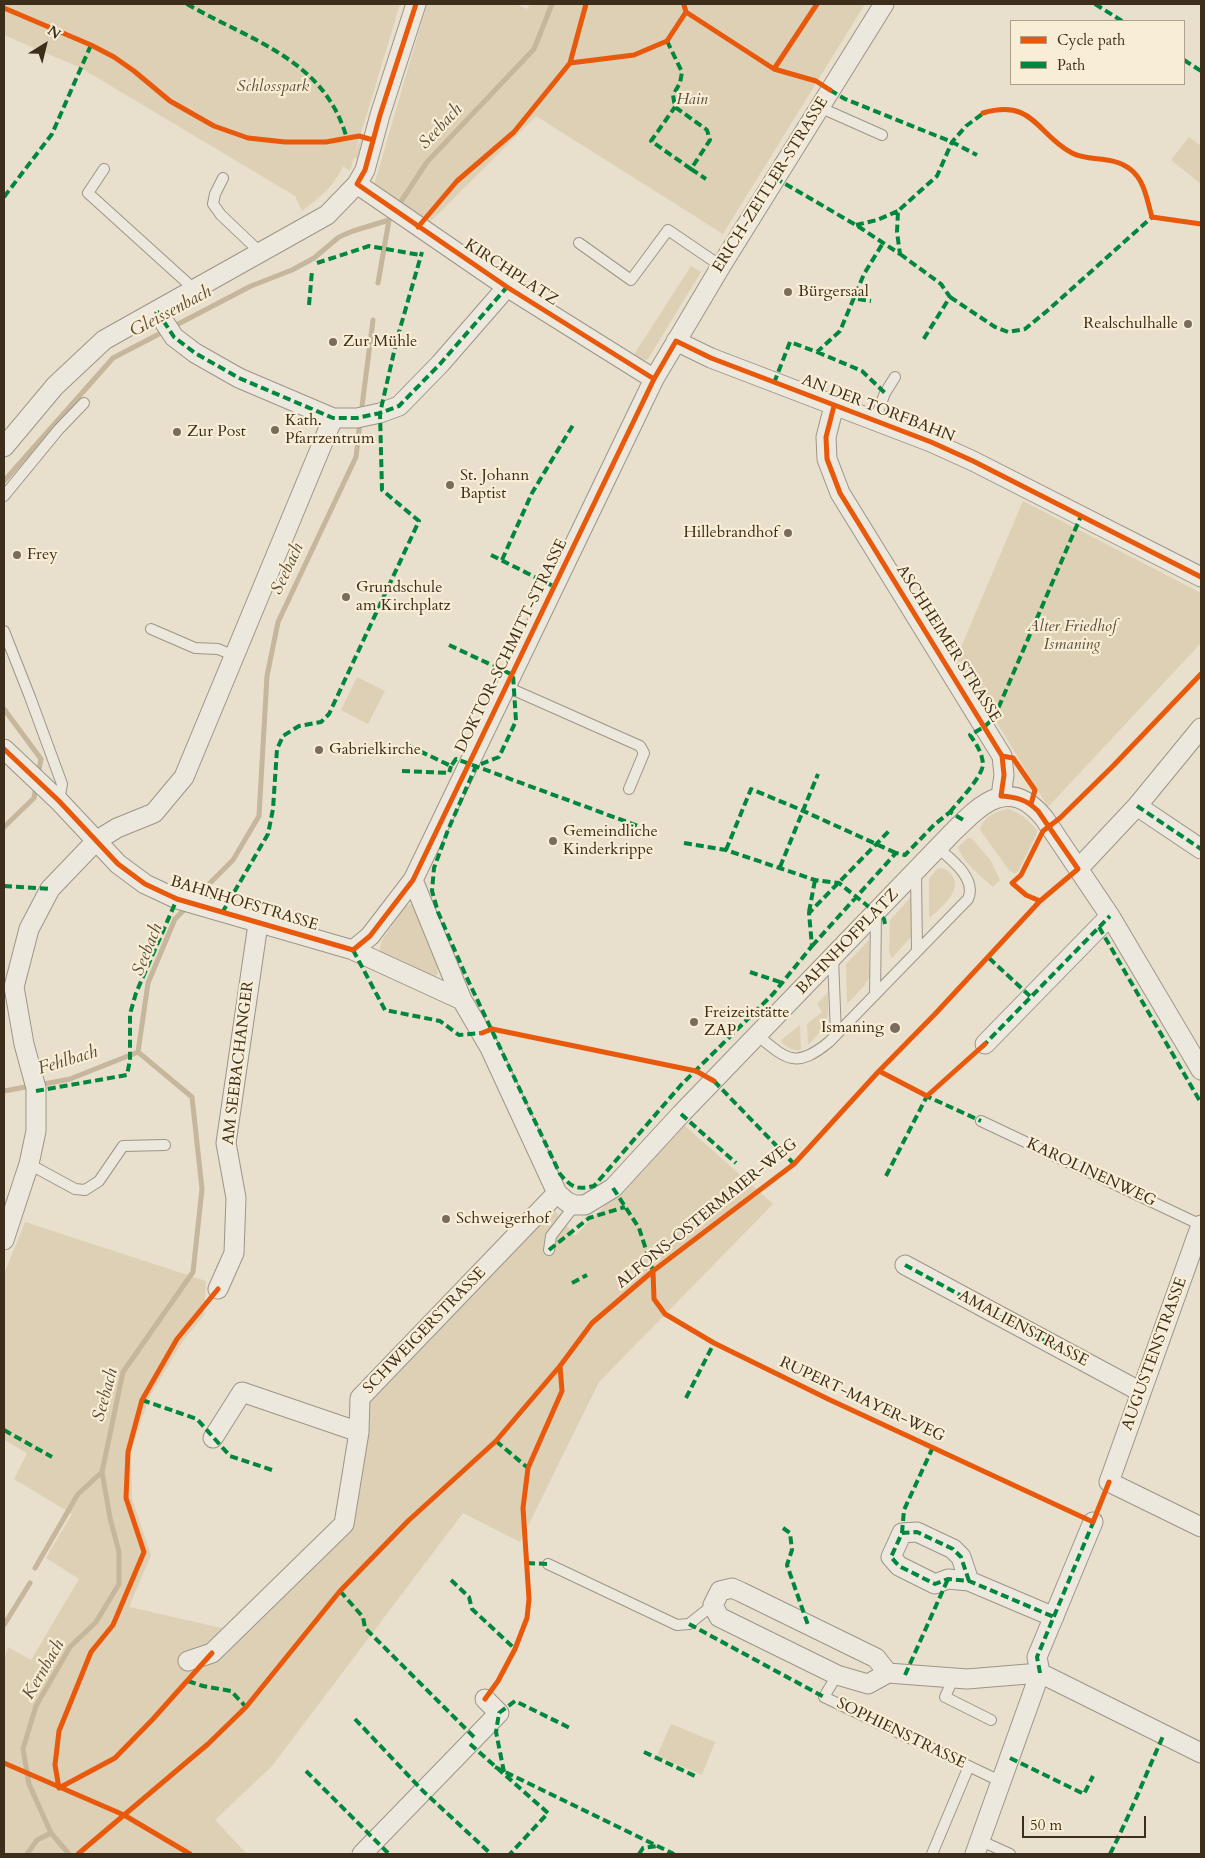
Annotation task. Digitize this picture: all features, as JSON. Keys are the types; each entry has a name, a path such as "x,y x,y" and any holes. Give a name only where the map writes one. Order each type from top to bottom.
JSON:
{"street":[{"path":"6,441 56,386 104,340 163,321 194,290 327,214 364,189 365,170 380,115 416,4"},
{"name":"ERICH-ZEITLER-STRASSE","path":"676,341 884,4"},
{"name":"KIRCHPLATZ","path":"364,189 507,287 654,379"},
{"name":"KIRCHPLATZ","path":"163,321 174,337 195,353 239,378 333,418 363,416 399,406 440,364 507,287"},
{"name":"DOKTOR-SCHMITT-STRASSE","path":"353,950 370,936 413,880 654,379 676,341"},
{"name":"AN DER TORFBAHN","path":"676,341 711,358 931,442 973,461 1201,577"},
{"name":"ASCHHEIMER STRASSE","path":"834,406 826,437 827,459 840,492 1002,756 1004,775 1002,796"},
{"path":"4,1240 29,1164 36,1131 35,1084 24,1044 14,987 29,929 50,889 96,841 117,828 154,813 184,777 333,418"},
{"path":"1078,869 1137,806 1201,728"},
{"name":"BAHNHOFSTRASSE","path":"4,748 118,864 146,884 180,900 210,910 353,950 462,1000"},
{"path":"1002,796 1017,797 1038,810 1110,916 1201,1070"},
{"name":"BAHNHOFPLATZ","path":"575,1205 585,1205 613,1188 757,1035 938,848 986,803 1002,796"},
{"path":"1137,806 1201,849"},
{"path":"413,880 462,1000 490,1048 557,1193 567,1202 575,1205"},
{"path":"985,1044 1110,916"},
{"name":"AM SEEBACHANGER","path":"218,1289 234,1253 236,1198 226,1143 258,924"},
{"name":"SCHWEIGERSTRASSE","path":"188,1661 212,1652 344,1524 359,1432 360,1398 557,1193"},
{"name":"AUGUSTENSTRASSE","path":"1201,1225 1109,1482 1201,1527"},
{"name":"AMALIENSTRASSE","path":"905,1265 1142,1392"},
{"path":"213,1438 242,1392 359,1432"},
{"path":"977,1847 1040,1673 1037,1657 1093,1522"},
{"path":"970,1581 1054,1617"},
{"path":"888,1673 876,1658 732,1588 720,1591 713,1605 719,1617 837,1675 868,1684 888,1673 967,1679 1040,1673 1201,1753"},
{"path":"362,1854 499,1713 485,1699"}],"lane":[{"path":"819,107 882,135"},
{"path":"104,170 88,193 194,290"},
{"path":"224,178 215,194 213,204 221,215 260,252"},
{"path":"579,243 631,280 668,230 721,266"},
{"path":"875,420 885,393 895,377"},
{"path":"4,496 58,429 84,403"},
{"path":"151,629 195,648 218,649 235,656"},
{"path":"4,631 62,784 52,795"},
{"path":"506,687 644,749 629,789"},
{"path":"757,1035 780,1054 789,1058 800,1059 820,1049 836,1035 968,899 970,894 968,879 954,862 938,848"},
{"path":"916,872 917,951"},
{"path":"875,995 876,913"},
{"path":"833,958 836,1035"},
{"name":"KAROLINENWEG","path":"981,1121 1201,1225"},
{"path":"29,1164 75,1189 85,1190 99,1181 122,1146 165,1145"},
{"path":"549,1250 552,1236 575,1205"},
{"path":"548,1564 677,1626 689,1624 713,1605"},
{"name":"SOPHIENSTRASSE","path":"837,1675 824,1697 1002,1782"},
{"path":"954,1677 945,1697 991,1720"},
{"path":"932,1854 969,1766"},
{"path":"977,1847 1010,1854"}],"green space":[{"name":"Schlosspark","path":"4,4 400,4 355,153 363,134 360,161 354,157 350,171 343,166 331,186 302,211 295,196 81,68 4,35"},
{"name":"Hain","path":"427,4 517,4 527,9 530,4 865,4 723,234 536,116 430,222 374,185"},
{"path":"1189,137 1201,146 1201,184 1171,160"},
{"path":"691,266 701,272 648,359 642,361 633,356"},
{"name":"Alter Friedhof Ismaning","path":"1023,501 1201,593 1201,643 1048,807 956,659"},
{"path":"357,677 385,691 368,724 341,710"},
{"path":"1008,809 1024,817 1037,830 1017,873 1009,870 980,830 984,822 991,815"},
{"path":"968,838 974,841 991,861 1000,880 993,887 972,868 960,853 958,847"},
{"path":"938,868 946,870 952,875 955,887 949,899 930,918 929,879"},
{"path":"911,897 911,937 892,958 889,952 890,920"},
{"path":"411,904 416,909 438,968 437,975 432,977 381,953 381,942 405,906"},
{"path":"869,940 869,977 865,985 847,1004 846,964"},
{"path":"828,992 826,1022 824,1027 808,1045 807,1024 822,1012 817,1004"},
{"path":"800,1025 801,1050 795,1050 784,1045 781,1040"},
{"path":"684,1125 773,1204 599,1382 520,1542 463,1513 272,1766 215,1820 247,1854 4,1854 4,1660 8,1647 31,1660 79,1579 46,1558 72,1514 14,1479 27,1453 4,1440 4,1274 25,1222 206,1281 204,1315 182,1342 149,1398 131,1451 132,1499 151,1555 129,1607 226,1629 347,1526 360,1398 550,1205 575,1236"},
{"path":"671,1724 715,1742 702,1775 657,1756"}],"waterway":[{"name":"Seebach","path":"398,206 427,162 534,49 552,4"},
{"name":"Seebach","path":"378,283 389,220"},
{"name":"Gleissenbach","path":"4,481 113,358 251,286 292,270 314,258 339,237 389,220"},
{"name":"Seebach","path":"361,414 373,320"},
{"name":"Seebach","path":"194,899 233,860 259,816 267,676 278,622 356,457 360,422"},
{"name":"Gleissenbach","path":"4,709 41,759 38,775"},
{"name":"Gleissenbach","path":"4,827 34,798 36,786"},
{"name":"Seebach","path":"35,1568 78,1494 102,1472 123,1372 193,1272 202,1189 192,1097 138,1052 148,983 175,919 187,907"},
{"name":"Fehlbach","path":"39,1085 70,1079 138,1052"},
{"name":"Fehlbach","path":"4,1091 31,1086"},
{"name":"Kernbach","path":"69,1854 51,1833 29,1784 23,1749 36,1706 70,1647 96,1622 119,1584 119,1552 110,1518 102,1472"},
{"name":"Seebach","path":"4,1625 30,1583"},
{"path":"27,1854 37,1840 51,1833"}],"marked path":[{"path":"187,4 283,55 304,71 322,89 336,112 347,139"},
{"path":"1095,4 1120,20"},
{"path":"667,41 682,72 680,83 673,95 675,107 707,130 710,140 691,169 651,141 675,107"},
{"path":"4,197 52,134 91,45"},
{"path":"1185,61 1201,71"},
{"path":"830,90 845,99 952,142 977,155"},
{"path":"775,178 856,225 900,254 897,232 898,211 937,176 952,142 966,126 985,112"},
{"path":"691,169 706,179"},
{"path":"856,225 877,220 898,211"},
{"path":"950,297 995,327 1008,332 1025,329 1152,217 1157,218"},
{"path":"774,383 790,342 817,352 840,331 864,274 883,243"},
{"path":"317,263 369,246 420,255"},
{"path":"222,913 268,834 273,809 277,749 283,736 299,726 321,722 329,714 419,521 382,490 380,413 397,339 422,252"},
{"path":"900,254 941,284 950,297 923,340"},
{"path":"309,305 312,271"},
{"path":"157,311 174,337 195,353 239,378 333,418 357,418 380,413 399,406 440,364 507,287"},
{"path":"858,299 871,301"},
{"path":"817,352 862,371 885,393"},
{"path":"502,560 532,493 573,425"},
{"path":"950,812 975,782 982,769 981,756 970,735 984,727 994,718 1081,516"},
{"path":"491,555 555,587"},
{"path":"449,645 513,675 516,721 499,757 476,766 448,830 434,868 432,891 438,912 466,976 560,1174 575,1187 594,1186 681,1085 773,994 812,946 809,913 890,830"},
{"path":"409,746 451,766 456,759 641,827"},
{"path":"402,771 449,773 451,766"},
{"path":"780,867 818,774"},
{"path":"726,850 751,789 896,853"},
{"path":"1137,806 1201,849"},
{"path":"812,946 896,853 905,855 934,825 950,812 965,821"},
{"path":"684,843 726,850 815,880 839,883 884,919 885,924"},
{"path":"809,912 815,880"},
{"path":"4,886 50,889"},
{"path":"36,1091 127,1075 130,1060 130,1014 136,993 177,899"},
{"path":"982,1047 1110,916"},
{"path":"1099,927 1201,1103"},
{"path":"353,950 385,1010 440,1021 459,1035 482,1033"},
{"path":"989,958 1031,997"},
{"path":"750,972 783,983"},
{"path":"714,1081 794,1164"},
{"path":"886,1176 930,1093"},
{"path":"924,1095 981,1121"},
{"path":"681,1114 736,1163"},
{"path":"613,1188 639,1228 653,1271"},
{"path":"549,1250 589,1218 625,1207"},
{"path":"905,1265 1056,1347"},
{"path":"572,1283 587,1275"},
{"path":"686,1398 714,1343"},
{"path":"142,1400 197,1419 230,1456 275,1471"},
{"path":"4,1430 52,1457"},
{"path":"496,1441 528,1468"},
{"path":"902,1533 904,1510 933,1447"},
{"path":"1040,1673 1037,1657 1095,1518"},
{"path":"783,1528 790,1533 792,1550 787,1565 808,1625"},
{"path":"969,1581 961,1557 953,1549 917,1532 902,1533 891,1557 899,1566 935,1584 948,1579 969,1581 1054,1617"},
{"path":"527,1563 548,1564"},
{"path":"905,1675 948,1579"},
{"path":"451,1580 469,1597 472,1609 515,1649"},
{"path":"340,1591 363,1617 365,1628 475,1738"},
{"path":"689,1624 824,1697"},
{"path":"188,1681 231,1691 246,1707"},
{"path":"504,1772 496,1732 499,1713 515,1701 570,1728"},
{"path":"355,1719 423,1791 491,1854"},
{"path":"1110,1854 1164,1734"},
{"path":"470,1744 548,1813 510,1854"},
{"path":"644,1752 697,1777"},
{"path":"1010,1758 1084,1794 1093,1776"},
{"path":"495,1767 674,1854"},
{"path":"306,1771 389,1854"},
{"path":"639,1854 643,1848 657,1846"}],"cycle path":[{"path":"416,4 380,115 365,170 357,184 507,287 654,379"},
{"path":"418,227 457,181 514,132 570,63 586,4"},
{"path":"774,69 817,4"},
{"path":"570,63 634,55 667,41 686,12 684,5"},
{"path":"4,8 91,45 114,57 170,101 214,126 248,138 285,142 326,142 359,136 373,140"},
{"path":"686,12 774,69 816,81 830,90"},
{"path":"983,113 1014,110 1024,114 1072,153 1079,156 1116,162 1130,169 1142,185 1152,217 1201,224"},
{"path":"4,749 59,801 118,864 145,884 177,899 353,950 370,936 413,880 654,379 676,341 711,358 931,442 973,461 1201,577"},
{"name":"ALFONS-OSTERMAIER-WEG","path":"78,1854 208,1744 246,1707 340,1591 408,1521 496,1441 560,1366 592,1323 653,1271 794,1164 1040,901 1078,869 1038,811 1030,804 1021,800 1001,796 1004,775 1002,756 840,493 827,459 826,437 834,406"},
{"path":"1040,901 1026,895 1012,883 1021,875 1043,831 1060,818 1113,766 1201,674"},
{"path":"1002,756 1013,758 1035,790 1031,804"},
{"path":"482,1033 492,1029 696,1071 714,1081"},
{"path":"879,1071 927,1096 985,1044"},
{"name":"ALFONS-OSTERMAIER-WEG","path":"653,1271 654,1299 665,1314 714,1343 828,1399 1093,1522 1109,1482"},
{"path":"59,1788 55,1765 59,1731 91,1652 113,1625 144,1552 126,1498 128,1452 142,1400 177,1339 218,1289"},
{"path":"485,1699 498,1681 515,1649 527,1618 529,1599 523,1508 528,1468 562,1391 560,1366"},
{"path":"59,1788 115,1758 212,1653"},
{"path":"4,1763 124,1815 190,1854"}],"place":[{"name":"Bürgersaal","path":"788,292"},
{"name":"Realschulhalle","path":"1188,324"},
{"name":"Zur Mühle","path":"333,342"},
{"name":"Kath. Pfarrzentrum","path":"275,430"},
{"name":"Zur Post","path":"177,432"},
{"name":"St. Johann Baptist","path":"450,485"},
{"name":"Hillebrandhof","path":"788,533"},
{"name":"Frey","path":"17,555"},
{"name":"Grundschule am Kirchplatz","path":"346,597"},
{"name":"Gabrielkirche","path":"319,750"},
{"name":"Gemeindliche Kinderkrippe","path":"553,841"},
{"name":"Freizeitstätte ZAP","path":"694,1022"},
{"name":"Ismaning","path":"895,1028"},
{"name":"Schweigerhof","path":"446,1219"}]}
